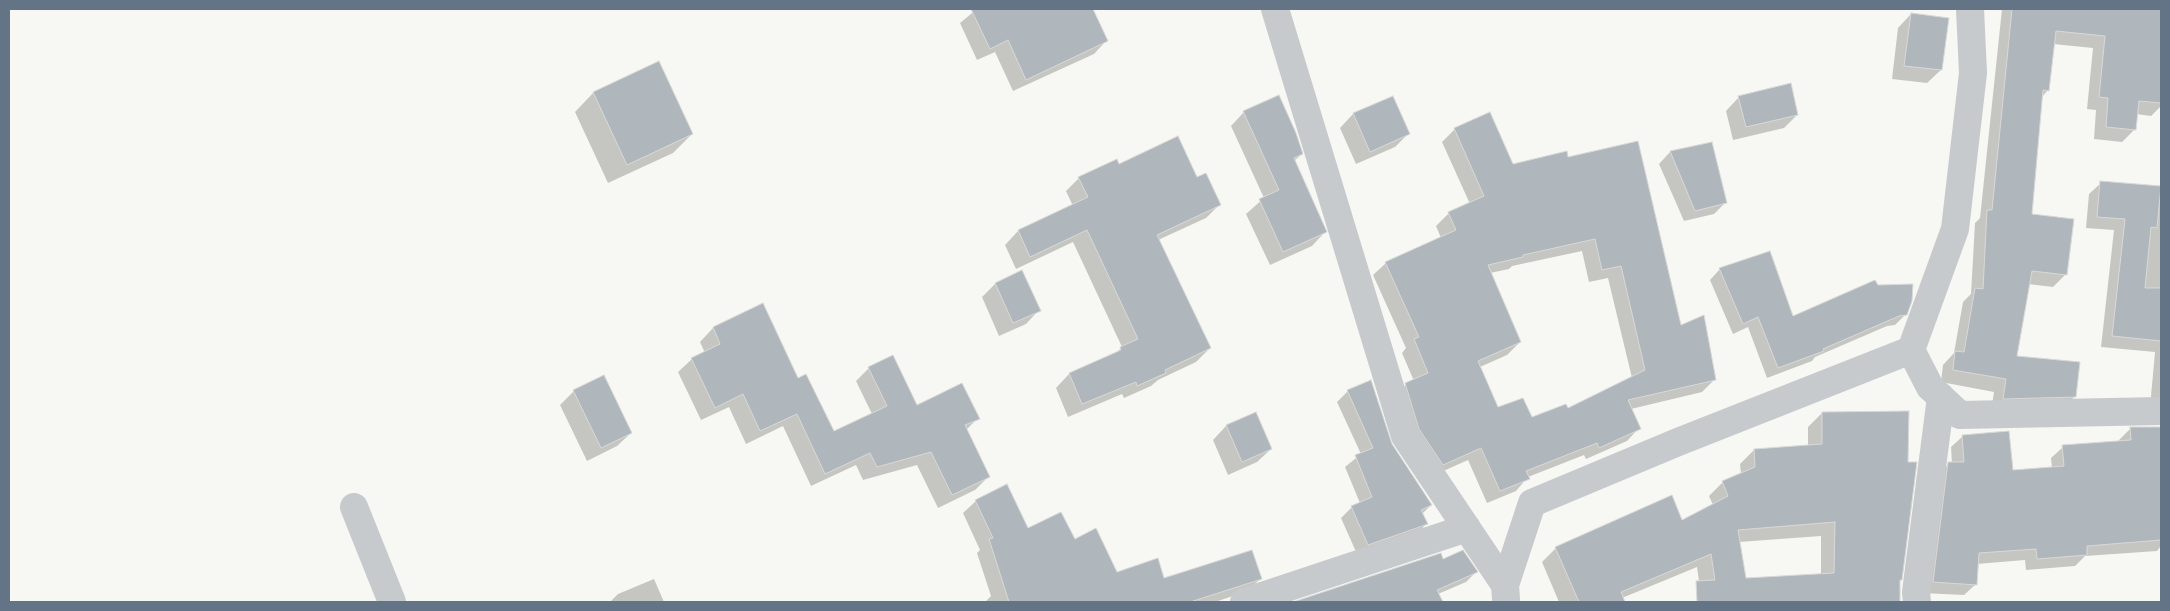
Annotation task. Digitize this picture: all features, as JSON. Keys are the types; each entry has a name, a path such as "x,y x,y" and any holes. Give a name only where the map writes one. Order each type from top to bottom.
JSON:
{"street":[{"path":"1276,9 1405,436 1467,528 1506,594"},
{"path":"1970,9 1973,73 1955,229 1911,350 1930,387 1960,415 2161,410"},
{"path":"1506,594 1532,503 1911,350"},
{"path":"1917,602 1916,592 1941,397"},
{"path":"354,507 392,602"},
{"path":"1244,602 1467,528"}],"building":[{"path":"971,9 1093,9 1108,41 1026,80 1008,40 990,49"},
{"path":"2012,9 2161,9 2161,103 2139,101 2136,130 2106,127 2108,98 2099,97 2105,36 2056,31 2049,91 2043,90 2032,214 2074,219 2067,275 2032,271 2017,356 2080,362 2076,397 2003,399 2006,379 1953,370 1955,351 1964,352 1975,288 1983,289 1987,210 1992,210"},
{"path":"1911,13 1949,18 1942,70 1904,66"},
{"path":"659,61 693,134 627,165 593,92"},
{"path":"1791,83 1798,115 1746,127 1738,96"},
{"path":"1279,95 1303,154 1294,158 1327,232 1283,252 1259,199 1279,190 1243,111"},
{"path":"1393,96 1410,134 1370,152 1353,113"},
{"path":"1490,112 1513,164 1567,151 1568,157 1638,141 1681,325 1704,315 1716,380 1628,400 1641,429 1599,448 1597,443 1526,471 1530,479 1500,491 1481,448 1443,465 1419,429 1405,383 1428,373 1414,339 1419,337 1385,262 1456,230 1448,212 1484,196 1454,128","holes":["1595,239 1602,270 1621,266 1645,370 1568,408 1566,404 1532,417 1523,398 1498,407 1478,361 1521,342 1488,265"]},
{"path":"1178,136 1197,177 1206,173 1221,205 1157,235 1211,348 1165,370 1166,373 1137,386 1136,382 1082,404 1069,373 1121,350 1120,347 1138,339 1087,230 1030,257 1018,230 1088,197 1078,177 1117,159 1119,164"},
{"path":"1712,142 1727,203 1695,211 1670,151"},
{"path":"2100,181 2161,186 2157,228 2151,227 2145,288 2161,288 2161,341 2112,336 2125,219 2097,217"},
{"path":"1770,251 1793,316 1875,280 1878,285 1913,284 1912,301 1907,315 1899,316 1823,349 1824,351 1778,368 1758,317 1743,324 1719,268"},
{"path":"1022,270 1041,311 1013,323 995,283"},
{"path":"763,303 798,378 806,374 834,431 887,406 868,367 893,355 917,405 962,383 980,419 965,425 990,477 952,495 931,452 877,467 870,453 825,474 797,414 760,431 743,394 715,408 691,358 720,344 713,327"},
{"path":"604,375 632,433 601,448 573,390"},
{"path":"1371,380 1392,444 1432,505 1421,510 1428,524 1368,545 1351,506 1372,497 1355,455 1373,448 1347,390"},
{"path":"1909,411 1908,462 1917,462 1902,580 1900,580 1900,602 1697,602 1696,581 1715,580 1711,554 1621,592 1625,602 1579,602 1555,547 1672,495 1682,520 1728,496 1722,481 1755,467 1754,449 1822,444 1822,412","holes":["1835,522 1834,573 1746,578 1738,530"]},
{"path":"1256,412 1272,449 1242,462 1226,425"},
{"path":"2130,427 2161,427 2161,540 2087,546 2087,555 2037,559 2036,549 1979,553 1977,585 1933,582 1948,462 1964,462 1962,435 2009,431 2013,470 2064,466 2062,445 2131,440"},
{"path":"1007,484 1028,528 1061,512 1075,539 1096,528 1117,572 1158,558 1164,578 1252,550 1262,579 1190,602 1009,602 989,539 993,538 975,500"},
{"path":"1463,550 1478,572 1437,590 1443,602 1293,602 1441,553 1443,559"}]}
